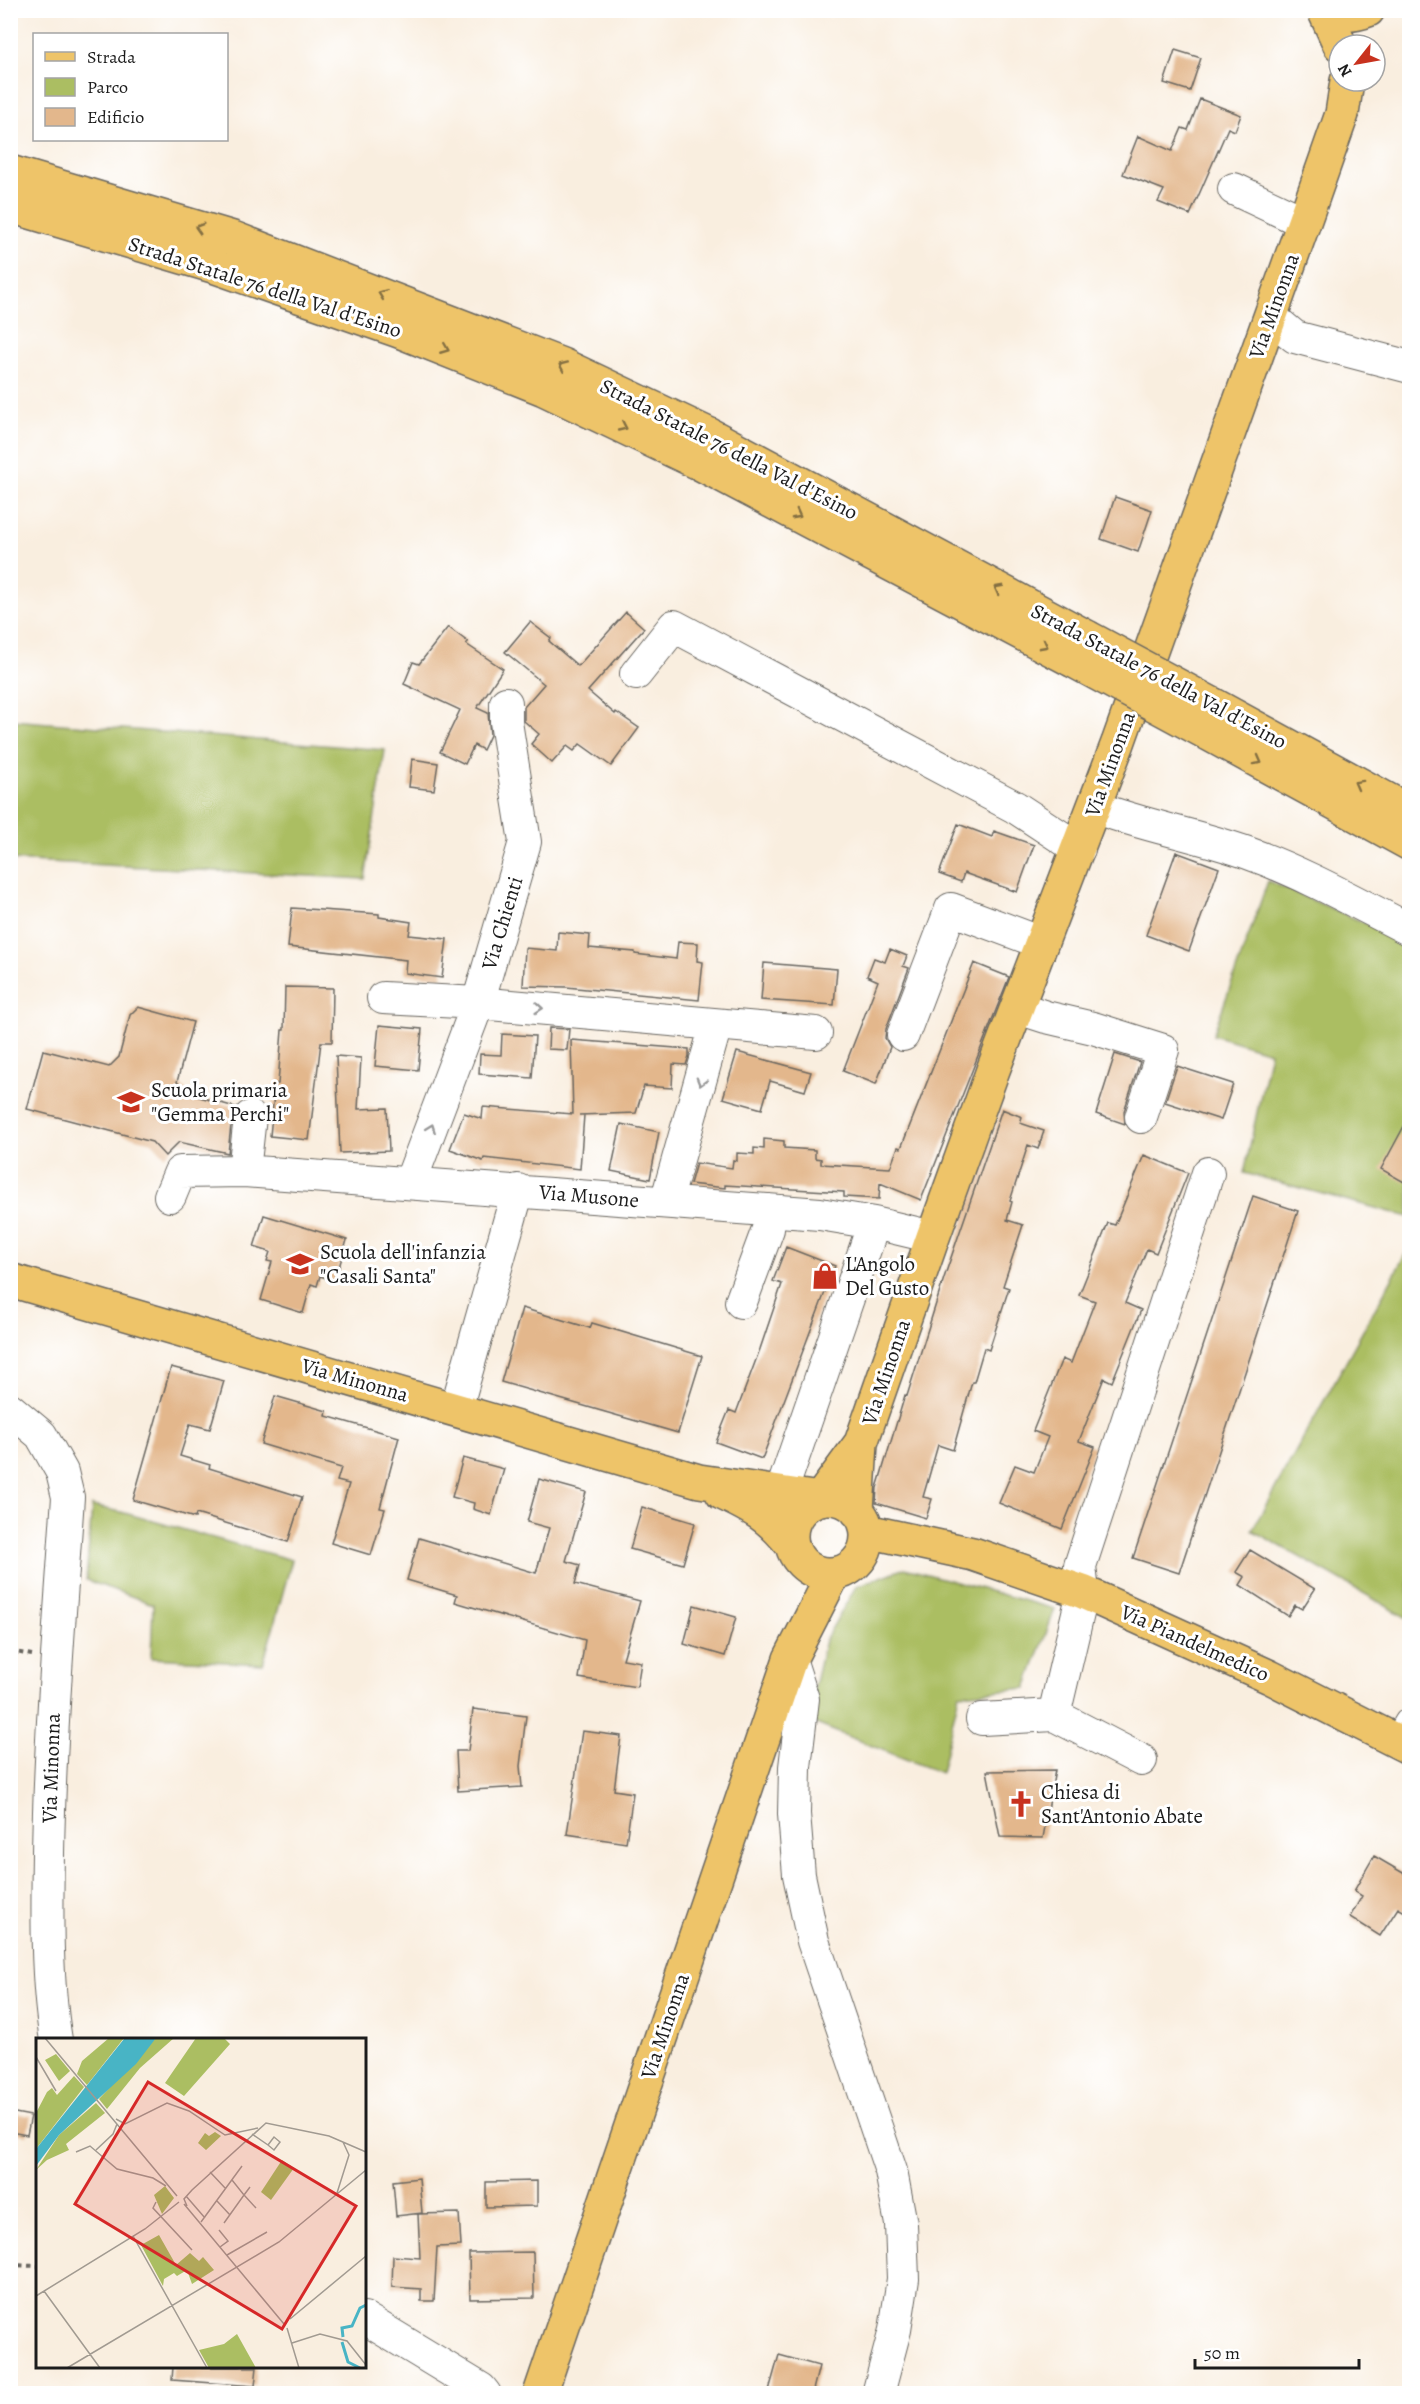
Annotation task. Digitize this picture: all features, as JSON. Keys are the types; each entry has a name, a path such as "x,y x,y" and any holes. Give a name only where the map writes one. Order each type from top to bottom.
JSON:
{"main road":[{"path":"1325,10 1339,15 1356,15 1369,10"},
{"path":"1325,10 1335,33"},
{"path":"1362,33 1369,10"},
{"name":"Via Minonna","path":"540,2394 790,1659 854,1544 861,1443 933,1237 1079,849 1271,317 1342,114 1345,93"},
{"name":"Strada Statale 76 della Val d'Esino","path":"10,172 233,238 562,365 710,435 1080,648 1210,719 1410,844"},
{"name":"Strada Statale 76 della Val d'Esino","path":"10,206 216,267 399,331 544,389 1080,648"},
{"path":"10,230 139,253 399,331"},
{"name":"Strada Statale 76 della Val d'Esino","path":"1210,719 1410,812"},
{"name":"Via Minonna","path":"10,1280 699,1481 840,1500 854,1544"},
{"name":"Via Minonna","path":"790,1659 796,1553 791,1536 796,1516 820,1499 861,1443"},
{"name":"Via Minonna","path":"699,1481 757,1509 780,1530 810,1569 821,1574 854,1544"},
{"name":"Via Piandelmedico","path":"854,1544 908,1554 973,1554 1083,1592 1406,1738"}],"street":[{"path":"1234,189 1305,222"},
{"path":"1271,317 1295,337 1410,367"},
{"path":"636,674 674,626 1015,807 1079,849"},
{"name":"Via Chienti","path":"410,1183 478,1003 525,842 506,722 506,703"},
{"path":"1094,807 1122,818 1247,853 1308,879 1410,930"},
{"path":"903,1035 951,909 1042,943"},
{"path":"383,998 478,1003 816,1033"},
{"path":"1018,1008 1163,1050 1141,1117"},
{"path":"666,1202 716,1025"},
{"path":"244,1171 250,1116"},
{"name":"Via Musone","path":"170,1196 180,1172 244,1171 820,1214 933,1237"},
{"path":"1054,1715 1083,1592 1099,1572 1218,1176"},
{"path":"456,1409 518,1190"},
{"path":"741,1302 768,1229 769,1210"},
{"path":"781,1492 873,1223"},
{"name":"Via Minonna","path":"10,1409 41,1435 62,1472 68,1497 50,1751 47,1907 53,2020 57,2038"},
{"path":"790,1659 803,1699 795,1767 794,1814 799,1875 813,1941 891,2171 901,2224 903,2279 895,2330 878,2394"},
{"path":"982,1719 1054,1715 1142,1760"},
{"path":"366,2319 481,2389 485,2394"}],"path":[{"path":"10,2265 36,2266"}],"green space":[{"path":"11,720 385,750 365,879 11,860"},
{"path":"1268,881 1409,942 1409,1217 1244,1173 1270,1052 1213,1035"},
{"path":"1409,1248 1409,1619 1252,1530"},
{"path":"92,1506 292,1560 263,1664 151,1658 153,1604 86,1580"},
{"path":"905,1568 1055,1609 1026,1688 959,1694 941,1773 806,1720 825,1640 856,1586"}],"building":[{"path":"1175,50 1201,58 1190,91 1164,83"},
{"path":"1200,99 1241,115 1235,131 1228,128 1190,215 1158,202 1164,190 1123,174 1138,136 1172,151 1182,128 1188,130"},
{"path":"1115,497 1152,510 1138,552 1101,539"},
{"path":"626,612 644,628 588,691 615,714 616,712 639,728 611,766 580,744 574,751 567,746 552,763 531,744 539,734 524,721 524,707 544,684 505,652 530,622 551,638 549,641 578,666"},
{"path":"448,627 468,642 466,644 503,669 477,708 488,713 490,735 483,750 474,745 465,764 440,752 460,710 404,684 413,662 419,664"},
{"path":"412,759 438,763 434,790 409,787"},
{"path":"958,824 992,837 994,831 1034,845 1017,892 964,873 961,882 939,874"},
{"path":"1176,852 1219,868 1189,951 1146,935"},
{"path":"292,908 379,914 379,917 411,922 409,935 447,939 442,978 405,973 406,960 288,947"},
{"path":"558,932 590,935 589,948 635,952 635,954 676,959 678,942 698,943 697,961 703,962 699,1000 566,987 523,986 525,948 557,951"},
{"path":"890,949 907,956 903,966 909,968 886,1029 885,1038 890,1047 876,1084 843,1071 878,981 867,976 874,958 885,962"},
{"path":"764,963 837,969 834,1005 761,1000"},
{"path":"974,963 1009,977 921,1200 880,1183 879,1199 844,1197 844,1192 725,1185 725,1188 690,1184 696,1163 732,1168 733,1160 737,1161 737,1153 754,1154 754,1148 764,1149 764,1139 784,1141 784,1148 815,1150 815,1158 821,1159 821,1164 890,1168 898,1147 901,1148"},
{"path":"285,987 333,988 332,1042 321,1042 309,1140 270,1136 275,1084 278,1084 282,1030 284,1030"},
{"path":"138,1007 193,1022 177,1082 189,1094 235,1107 228,1153 179,1142 165,1156 152,1142 27,1109 43,1050 109,1067 119,1057 130,1015"},
{"path":"379,1025 422,1029 418,1070 375,1066"},
{"path":"549,1028 569,1029 567,1050 548,1049"},
{"path":"502,1034 535,1036 532,1078 479,1074 480,1054 501,1055"},
{"path":"571,1040 689,1049 689,1056 686,1065 673,1064 672,1088 644,1086 636,1113 579,1115 584,1115 580,1169 484,1158 483,1161 450,1149 464,1113 482,1119 483,1107 573,1114"},
{"path":"737,1052 811,1072 805,1091 770,1081 762,1109 723,1098"},
{"path":"1115,1054 1140,1062 1124,1111 1125,1124 1096,1114"},
{"path":"336,1056 361,1058 358,1109 387,1108 389,1151 340,1153"},
{"path":"1177,1066 1233,1084 1221,1120 1165,1102"},
{"path":"1002,1109 1022,1117 1020,1123 1044,1131 1038,1149 1028,1145 1010,1201 1012,1202 1007,1220 1023,1225 1003,1286 1009,1288 989,1350 984,1348 974,1382 972,1382 953,1450 938,1445 923,1497 932,1499 926,1518 876,1503 877,1488 905,1395 907,1396 944,1278"},
{"path":"1410,1115 1410,1172 1404,1182 1381,1169"},
{"path":"621,1124 659,1132 650,1179 611,1171"},
{"path":"1144,1155 1188,1173 1156,1253 1147,1249 1125,1303 1141,1310 1112,1382 1104,1378 1079,1441 1095,1447 1062,1529 999,1503 1015,1465 1034,1472 1048,1437 1033,1431 1062,1359 1071,1363 1095,1301 1079,1295 1108,1223 1115,1225"},
{"path":"1253,1196 1298,1211 1179,1573 1133,1558"},
{"path":"264,1215 347,1240 335,1281 320,1276 317,1286 311,1284 303,1313 261,1300 272,1262 267,1261 270,1252 254,1247"},
{"path":"786,1247 835,1266 762,1459 716,1442 729,1410 736,1413 760,1349 782,1284 773,1281"},
{"path":"522,1308 590,1328 592,1323 702,1356 678,1433 501,1382"},
{"path":"171,1367 224,1381 210,1429 190,1424 180,1456 210,1465 209,1468 302,1497 288,1542 196,1514 195,1518 133,1500"},
{"path":"275,1396 327,1411 326,1416 399,1437 380,1508 385,1509 371,1555 331,1543 349,1484 337,1481 341,1468 261,1444"},
{"path":"463,1458 504,1469 491,1515 473,1509 474,1503 452,1497"},
{"path":"539,1479 586,1492 566,1561 580,1565 575,1584 640,1601 623,1659 641,1662 637,1687 579,1678 585,1640 455,1602 457,1595 407,1580 419,1538 536,1573 549,1528 527,1522"},
{"path":"642,1507 695,1523 683,1564 630,1549"},
{"path":"1250,1550 1315,1589 1302,1609 1295,1605 1288,1616 1240,1585 1245,1577 1236,1572"},
{"path":"694,1605 736,1617 725,1656 684,1644"},
{"path":"473,1709 526,1716 520,1766 522,1787 458,1791 456,1751 468,1751"},
{"path":"582,1731 621,1736 614,1790 633,1793 626,1843 567,1834"},
{"name":"Chiesa di Sant'Antonio Abate","path":"1055,1770 1043,1838 1000,1837 987,1771"},
{"path":"1374,1856 1410,1877 1410,1915 1398,1908 1380,1936 1350,1917 1362,1896 1354,1891"},
{"path":"10,2112 31,2116 27,2135 10,2132"},
{"path":"419,2178 422,2213 396,2216 393,2181"},
{"path":"537,2181 537,2206 486,2207 486,2182"},
{"path":"459,2213 461,2246 437,2247 434,2301 421,2301 421,2289 392,2287 393,2256 420,2258 418,2214"},
{"path":"533,2252 534,2298 470,2299 469,2253"},
{"path":"779,2355 819,2366 812,2394 768,2394"},
{"path":"173,2368 257,2368 255,2386 172,2380"}],"place":[{"name":"Scuola primaria \"Gemma Perchi\"","path":"131,1102"},
{"name":"Scuola dell'infanzia \"Casali Santa\"","path":"300,1264"},
{"name":"L'Angolo Del Gusto","path":"825,1276"},
{"name":"Chiesa di Sant'Antonio Abate","path":"1021,1804"}]}
